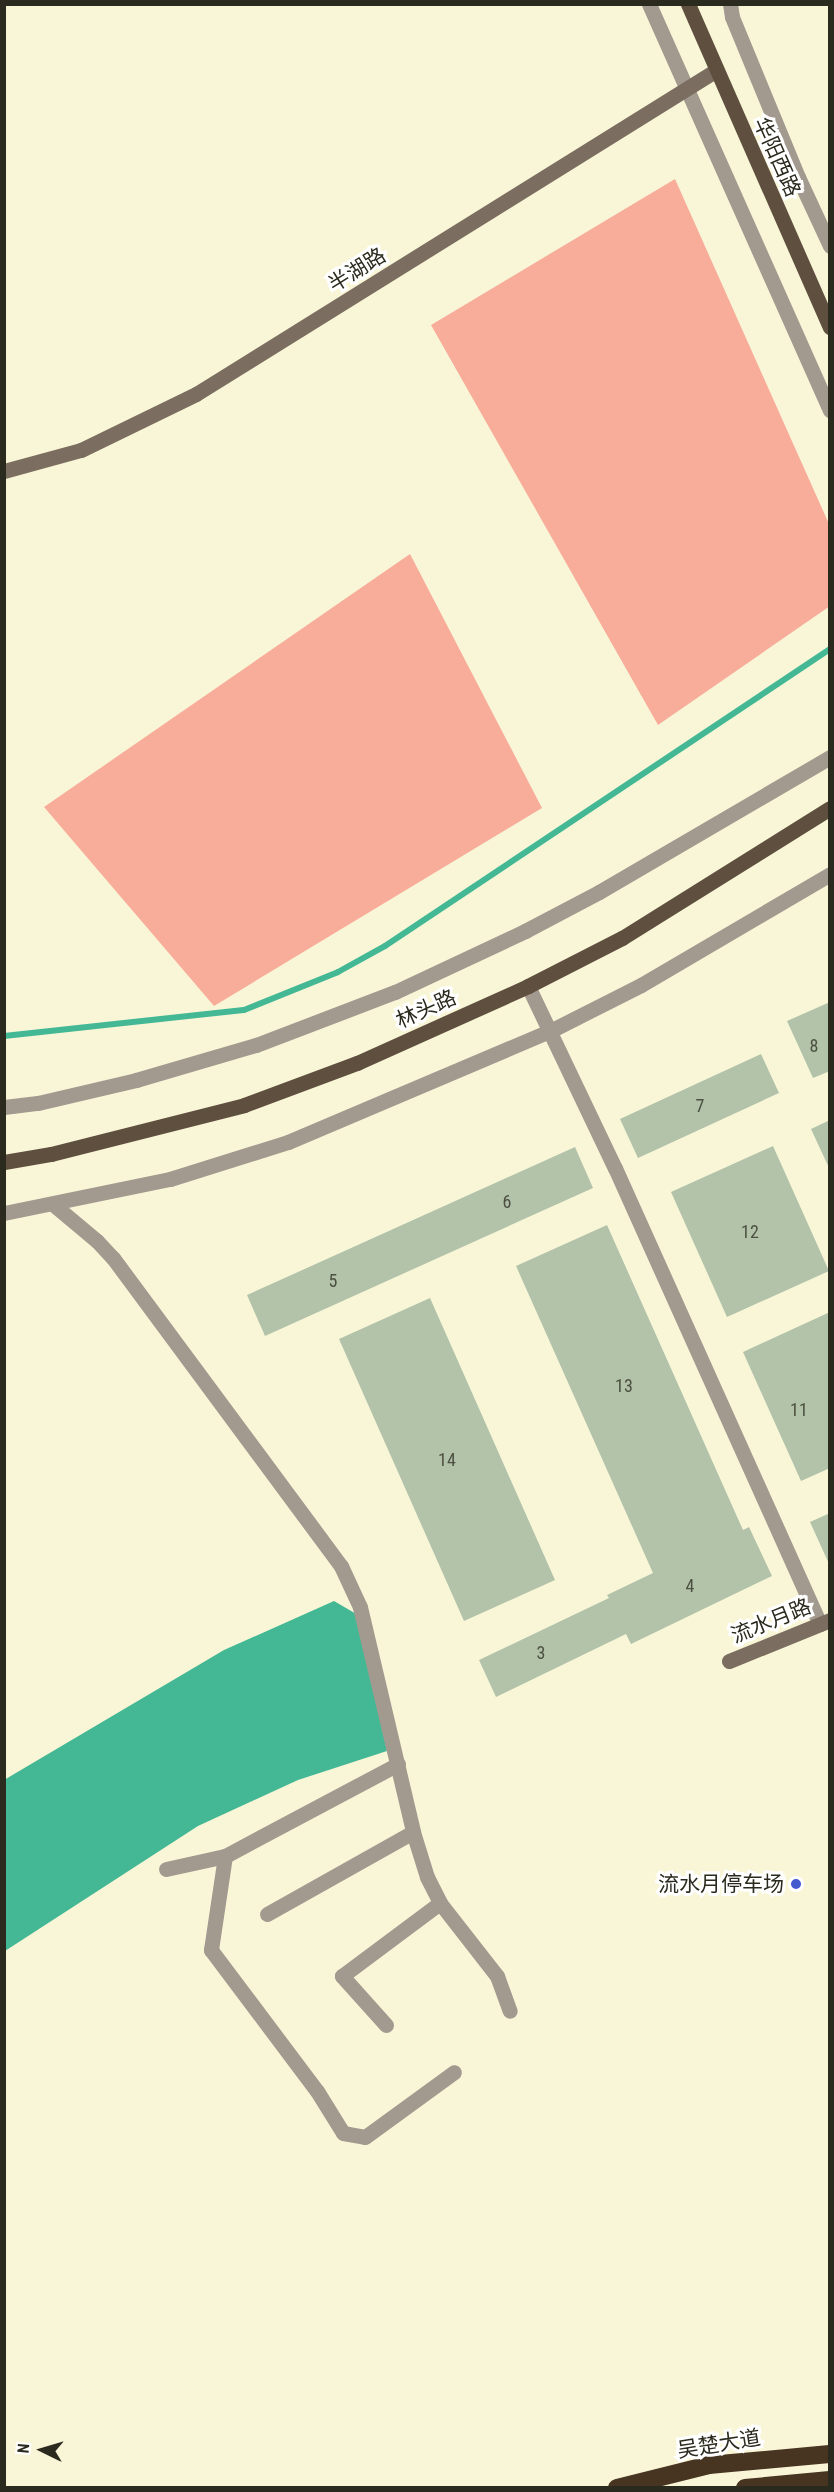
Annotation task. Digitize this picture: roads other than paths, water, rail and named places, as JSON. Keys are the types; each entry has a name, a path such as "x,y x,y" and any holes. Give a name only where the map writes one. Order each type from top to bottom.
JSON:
{"highway":[{"name":"吴楚大道","path":"617,2487 710,2466 830,2454"},
{"path":"745,2487 830,2480"}],"main road":[{"name":"华阳西路","path":"688,4 715,71 830,327"},
{"name":"林头路","path":"4,1162 51,1154 244,1105 357,1063 528,986 622,938 830,808"}],"street":[{"path":"649,4 830,411"},
{"path":"730,4 754,70 830,246"},
{"name":"半湖路","path":"4,471 81,450 196,394 715,71"},
{"path":"4,1107 38,1103 136,1080 256,1045 385,996 525,931 598,892 830,758"},
{"path":"4,1213 54,1205 170,1179 288,1142 550,1031 641,985 830,874"},
{"path":"528,986 615,1168 825,1622"},
{"path":"54,1205 97,1241 113,1258 341,1566 360,1607 412,1832 427,1877 440,1904 497,1976 510,2011"},
{"name":"流水月路","path":"729,1661 825,1622"},
{"path":"166,1869 225,1856 398,1764"},
{"path":"267,1914 412,1832"},
{"path":"225,1856 211,1950 317,2091 343,2133 365,2137 454,2072"},
{"path":"386,2025 342,1976 440,1904"}],"waterway":[{"path":"4,1036 244,1010 338,972 385,946 830,649"}],"place":[{"name":"流水月停车场","path":"796,1884"}]}
